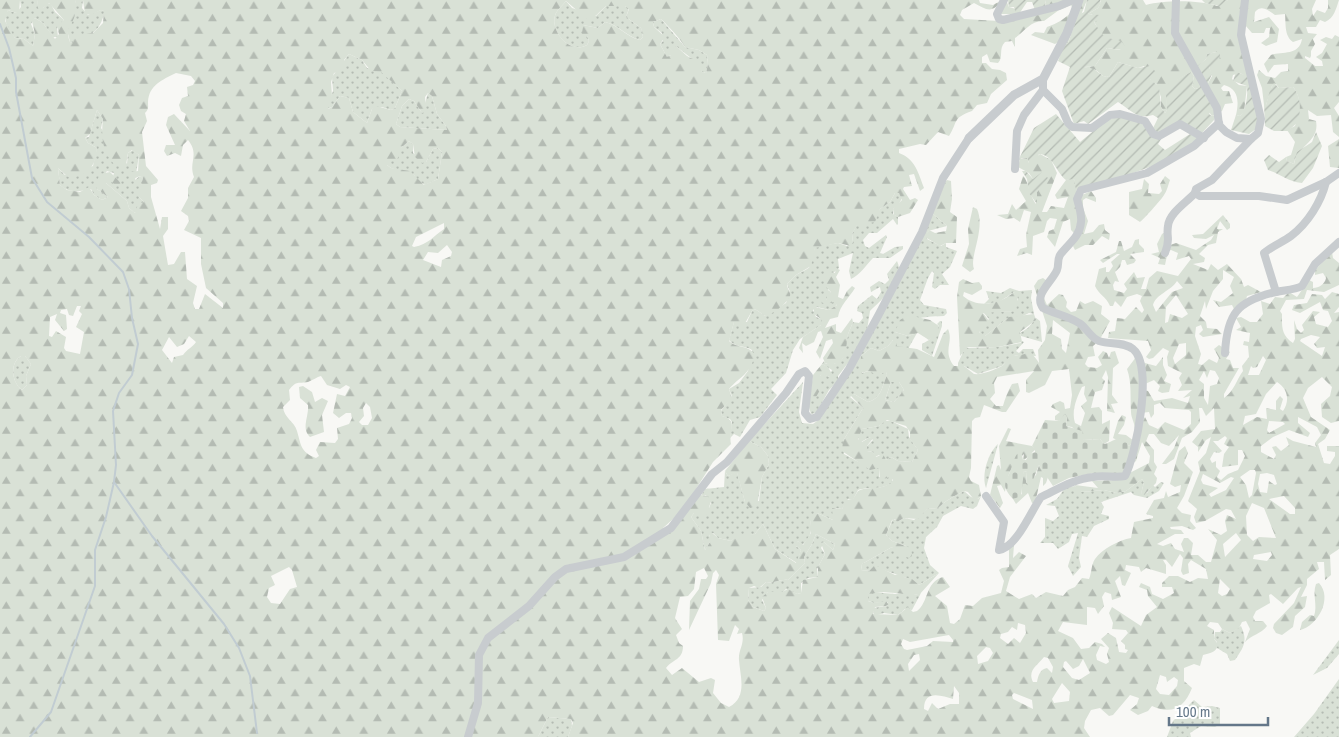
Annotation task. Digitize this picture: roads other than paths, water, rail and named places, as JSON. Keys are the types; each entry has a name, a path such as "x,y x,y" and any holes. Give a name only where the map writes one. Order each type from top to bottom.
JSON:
{"street":[{"path":"1004,0 997,14 999,19 1003,20 1059,6 1073,0"},
{"path":"1015,169 1017,131 1024,115 1043,90 1043,79 1067,33 1079,0"},
{"path":"1176,0 1175,33 1217,108 1219,123 1226,132 1237,138 1251,139"},
{"path":"1165,252 1170,239 1168,225 1172,217 1195,193 1196,189 1212,180 1258,133 1262,119 1241,35 1245,0"},
{"path":"468,737 478,703 479,655 488,638 529,606 555,577 566,569 624,557 671,528 712,474 727,462 786,393 799,374 805,370 809,376 805,413 810,419 817,416 849,369 878,316 922,232 943,178 969,138 1014,95 1043,79"},
{"path":"1043,90 1062,109 1068,123 1072,127 1092,128 1110,115 1120,114 1145,121 1153,134 1159,136 1181,124 1204,138"},
{"path":"986,496 1004,522 999,550 1005,550 1019,535 1041,497 1054,493 1069,482 1093,477 1126,476 1140,426 1142,383 1138,356 1133,349 1119,342 1099,340 1080,323 1043,308 1040,304 1040,297 1057,270 1060,255 1073,242 1078,232 1081,222 1077,199 1081,190 1147,173 1182,154 1204,138 1219,123"},
{"path":"1195,193 1200,196 1259,196 1287,200 1326,182 1339,173"},
{"path":"1276,292 1264,253 1292,236 1311,214 1323,196 1326,182"},
{"path":"1225,353 1228,324 1235,310 1248,302 1276,292 1302,286 1315,264 1339,242"}],"waterway":[{"path":"0,24 9,48 16,78 16,92 32,178 47,202 89,237 123,272 129,289 132,318 138,344 132,375 119,393 113,411 116,465 106,517 95,550 95,586 51,712 30,737"},
{"path":"114,482 152,536 224,624 239,648 250,676 257,733"}]}
